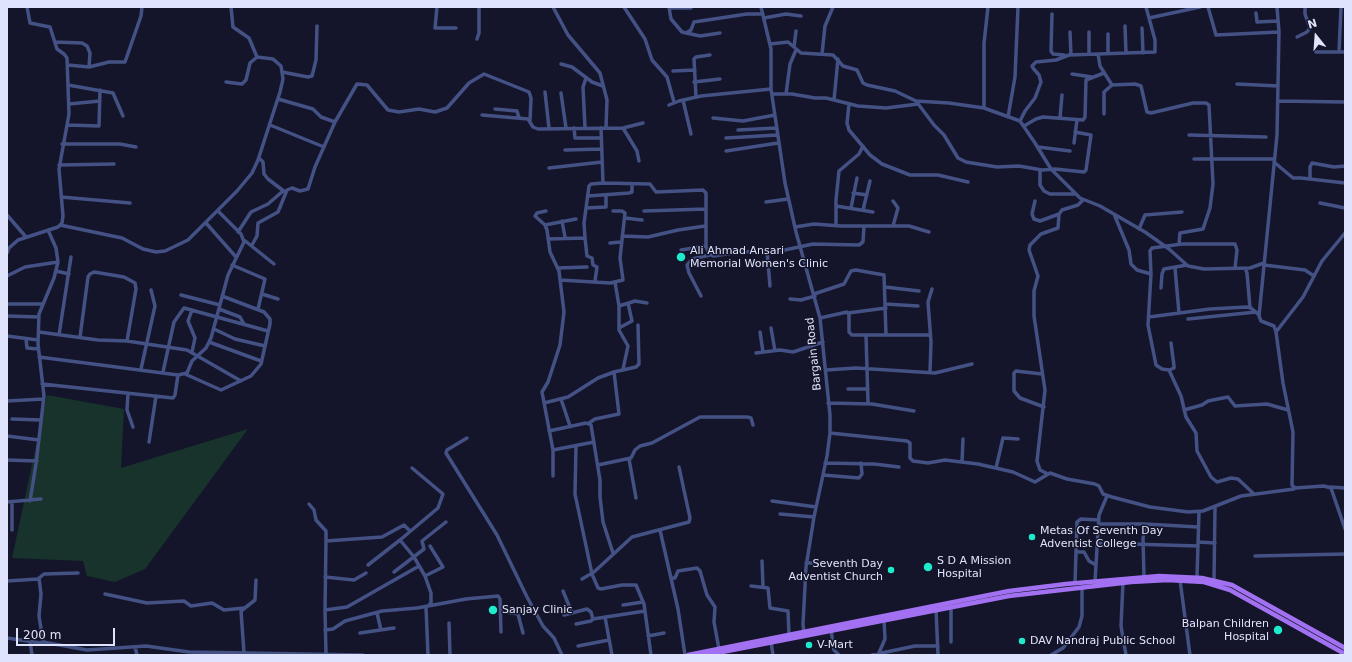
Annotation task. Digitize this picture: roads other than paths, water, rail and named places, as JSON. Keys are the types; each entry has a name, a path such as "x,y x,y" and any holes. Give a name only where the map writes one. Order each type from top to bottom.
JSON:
{"main road":[{"path":"688,655 789,635 831,630 950,606 1144,577 1197,578 1214,580 1238,588 1345,648"},
{"path":"707,655 732,653 804,634 1009,591 1095,581 1180,580 1210,583 1230,590 1345,654"}],"street":[{"path":"27,7 30,22 50,27 58,49 66,55 68,65 68,125 62,144 59,165 63,216 60,225"},
{"path":"68,65 89,67 126,60 132,37 141,16 142,7"},
{"path":"231,7 233,27 249,38 257,57"},
{"path":"437,7 435,28 456,28"},
{"path":"477,39 479,33 479,7"},
{"path":"553,7 568,35 599,70 606,100 606,128"},
{"path":"624,7 645,39 652,60 667,77 674,102"},
{"path":"691,8 669,7 670,15 678,29 686,33 700,36 720,33"},
{"name":"Bargain Road","path":"761,7 770,44 772,62 771,89 778,143 788,199 800,247 815,295 820,318 826,370 830,433 826,463 806,563 804,634"},
{"path":"822,54 825,26 833,7"},
{"path":"984,108 984,43 988,7"},
{"path":"1008,117 1014,77 1018,7"},
{"path":"1052,14 1051,52 1054,54 1071,55 1154,52 1156,50 1146,7"},
{"path":"1149,18 1168,15 1186,8 1200,7"},
{"path":"1208,7 1216,35 1280,32"},
{"path":"1277,7 1280,32 1278,135 1258,313 1261,321 1271,324 1276,332 1282,383 1294,445 1292,485 1295,488"},
{"path":"1297,37 1307,32 1310,28 1305,14 1305,7"},
{"path":"1339,52 1341,7"},
{"path":"1256,13 1257,22 1278,21"},
{"path":"686,33 691,30 694,22 747,14 764,16 786,14 801,16"},
{"path":"282,72 308,77 312,76 316,60 317,26"},
{"path":"1125,26 1126,53"},
{"path":"1142,28 1143,53"},
{"path":"786,94 790,64 795,48 796,31"},
{"path":"1070,32 1071,55"},
{"path":"1089,32 1089,54"},
{"path":"1108,34 1108,53"},
{"path":"55,42 82,43 87,46 90,52 89,67"},
{"path":"770,44 788,42 801,53 833,55 843,66 857,70 863,83 895,91 917,102 963,162 997,167 1020,166 1040,170 1050,169 1083,173 1086,171 1091,135 1075,132"},
{"path":"1316,52 1345,52"},
{"path":"1098,54 1100,66 1112,85"},
{"path":"696,97 694,82 695,57 710,55"},
{"path":"1020,121 1025,111 1035,98 1041,82 1039,75 1033,68 1033,64 1056,60 1065,55"},
{"path":"7,253 15,243 26,237 60,225 122,238 143,249 156,252 165,251 183,243 206,223 245,183 259,158 282,85 282,72 281,66 276,61 257,57"},
{"path":"226,82 242,84 246,80 250,63 257,57"},
{"path":"834,100 838,59"},
{"path":"561,64 572,67 586,78 603,86"},
{"path":"673,71 695,70"},
{"path":"1024,126 1039,117 1083,120 1085,117 1085,82 1088,79 1104,73"},
{"path":"238,232 251,212 268,204 290,189 300,191 308,189 335,122 357,84 367,85 383,106 393,112 419,109 435,112 447,108 469,83 484,74 529,92 531,98 530,120 536,129 623,128 643,123"},
{"path":"1072,74 1092,78"},
{"path":"586,78 583,87 586,128"},
{"path":"694,82 720,79"},
{"path":"1104,114 1104,90 1112,85 1135,84 1141,86 1146,109 1151,112 1185,105 1208,104 1210,114 1213,193 1207,222 1201,231 1180,233 1179,244"},
{"path":"1237,84 1278,86"},
{"path":"68,85 100,90 113,94 123,116"},
{"path":"668,105 674,102 696,97 771,89"},
{"path":"68,125 99,126 100,90"},
{"path":"545,92 549,128"},
{"path":"561,93 566,128"},
{"path":"772,94 786,94 886,108 917,102 950,103 984,108 1020,121 1038,146 1050,169 1076,194 1083,200 1097,204 1139,229 1163,245 1187,266"},
{"path":"1060,118 1062,95"},
{"path":"278,99 313,109 321,117 335,122"},
{"path":"683,100 691,134"},
{"path":"1278,100 1345,102"},
{"path":"69,104 100,101"},
{"path":"849,104 848,127 870,156 882,164 904,174 917,176 938,175 968,182"},
{"path":"495,109 517,111 519,118"},
{"path":"482,115 530,120"},
{"path":"713,118 743,121 775,115"},
{"path":"1074,143 1077,120"},
{"path":"270,125 324,147"},
{"path":"574,128 574,137 576,139 601,138"},
{"path":"601,128 603,183"},
{"path":"623,128 637,151 639,161"},
{"path":"738,130 776,128"},
{"path":"726,138 777,135"},
{"path":"1189,135 1266,137"},
{"path":"726,150 778,143"},
{"path":"62,144 120,144 136,147"},
{"path":"836,226 839,171 859,154 863,146"},
{"path":"1038,146 1070,151"},
{"path":"565,150 602,149"},
{"path":"259,158 263,162 264,174 284,192"},
{"path":"1194,159 1274,161 1293,178 1345,183"},
{"path":"549,168 602,162"},
{"path":"1310,179 1310,167 1312,163 1334,167 1345,166"},
{"path":"59,165 114,164"},
{"path":"1040,170 1040,185 1044,191 1050,194 1076,194"},
{"path":"851,208 857,178"},
{"path":"863,210 870,181"},
{"path":"595,281 597,267 593,265 592,258 587,256 585,238 586,208 590,184 650,184 656,192 704,190 706,193 706,246 710,255"},
{"path":"588,196 631,193 632,184"},
{"path":"252,245 257,236 257,225 259,221 267,219 278,212 284,192"},
{"path":"853,193 867,195"},
{"path":"586,208 606,207 606,195"},
{"path":"61,197 130,203"},
{"path":"766,202 788,199"},
{"path":"1034,201 1032,214 1036,221 1059,214 1062,210 1078,205 1083,200"},
{"path":"893,201 898,208 893,226"},
{"path":"1320,203 1345,208"},
{"path":"836,206 872,212"},
{"path":"644,211 706,209"},
{"path":"218,211 244,240 274,264"},
{"path":"546,211 535,215 545,225 550,252 558,268 564,312 561,341 548,382 542,392 553,450 553,476"},
{"path":"560,280 622,281 624,278 620,260 625,218 624,211 613,211"},
{"path":"1139,229 1145,215 1182,212"},
{"path":"1059,214 1058,228 1041,234 1030,245 1029,250 1038,276 1034,291 1034,311 1045,390 1037,461 1040,470 1048,474 1095,484 1107,496 1150,507 1199,512 1215,507 1237,497 1254,494 1320,486 1345,488"},
{"path":"1114,214 1129,250 1131,264 1137,270 1151,274"},
{"path":"7,215 26,237"},
{"path":"625,218 642,220"},
{"path":"545,225 576,219"},
{"path":"562,221 565,237"},
{"path":"206,223 236,257"},
{"path":"795,227 814,224 836,226 893,226 912,227 929,232"},
{"path":"622,236 648,237 705,226"},
{"path":"701,296 688,271 687,265 692,259 710,255 767,251 813,244 859,245 863,242 864,226"},
{"path":"30,501 37,461 44,391 38,349 39,311 56,271 58,262 56,248 48,230"},
{"path":"1276,332 1292,314 1322,261 1345,233"},
{"path":"548,239 565,237 585,238"},
{"path":"185,374 188,371 192,361 206,348 210,342 232,265 244,240"},
{"path":"610,243 621,242"},
{"path":"1171,343 1174,367 1169,370 1162,369 1155,362 1148,325 1151,274 1150,249 1163,245 1179,244 1234,244 1237,250 1235,268"},
{"path":"681,250 706,246"},
{"path":"767,251 770,286"},
{"path":"59,335 71,257"},
{"path":"7,276 25,267 58,262"},
{"path":"1161,288 1163,270 1187,266 1204,269 1245,268 1258,267 1264,264 1302,270 1314,276"},
{"path":"232,265 265,279 258,310"},
{"path":"558,268 586,267"},
{"path":"1175,268 1179,313"},
{"path":"1245,268 1247,273 1250,308"},
{"path":"790,299 801,300 844,284 848,273 854,270 882,274 885,277 886,335"},
{"path":"56,271 69,274"},
{"path":"80,337 88,278 90,274 94,272 124,276 135,283 136,289 126,341"},
{"path":"615,282 619,306 619,328 628,346 623,369"},
{"path":"885,287 919,291"},
{"path":"930,372 928,302 932,289"},
{"path":"141,369 155,306 151,290"},
{"path":"262,294 278,299"},
{"path":"181,295 220,307 240,317 244,324"},
{"path":"39,357 185,374 217,390 225,389 254,374 261,361 270,319 266,314 258,310 222,296"},
{"path":"619,306 637,301 647,303"},
{"path":"619,328 632,322 628,303"},
{"path":"7,304 43,304"},
{"path":"820,318 844,312 848,313 886,306 918,306"},
{"path":"163,372 174,322 184,308 268,331"},
{"path":"1149,316 1250,308 1258,313"},
{"path":"192,310 188,321 195,338 192,352"},
{"path":"848,313 850,334 930,334"},
{"path":"1188,319 1258,313"},
{"path":"7,316 39,318"},
{"path":"544,403 571,395 601,376 623,369 636,367 639,364 638,325"},
{"path":"771,328 775,351"},
{"path":"214,329 235,339 265,346"},
{"path":"39,332 126,341 192,352 241,381"},
{"path":"760,332 763,352"},
{"path":"866,335 868,403"},
{"path":"7,336 38,340"},
{"path":"26,339 27,348 38,349"},
{"path":"210,342 261,361"},
{"path":"756,353 775,351 793,352 823,342"},
{"path":"826,370 944,372 972,364"},
{"path":"1169,370 1181,396 1187,420 1196,433 1197,450 1212,480 1217,482 1231,478 1238,479 1254,494"},
{"path":"1042,374 1016,371 1014,373 1014,391 1020,398 1044,407"},
{"path":"549,431 589,423 595,419 619,414 614,372"},
{"path":"42,384 174,397 178,374"},
{"path":"848,389 868,389"},
{"path":"128,393 126,410 133,427"},
{"path":"149,442 156,396"},
{"path":"1184,410 1202,405 1208,401 1226,397 1229,398 1235,406 1267,404 1288,410"},
{"path":"7,401 43,399"},
{"path":"560,399 570,426"},
{"path":"828,403 868,403 914,411"},
{"path":"598,465 629,458 640,446 652,443 700,417 750,417 753,425"},
{"path":"12,419 41,420"},
{"path":"589,423 598,465 603,522 613,553"},
{"path":"830,433 907,441 910,443 910,458 913,461 928,463 945,460 962,462 996,468 1018,474 1036,482 1048,474"},
{"path":"7,436 39,440"},
{"path":"467,438 447,450 446,453 497,535 527,597 544,626 554,638 562,655"},
{"path":"996,468 1003,438 1018,439"},
{"path":"962,462 963,439"},
{"path":"553,450 594,442"},
{"path":"576,446 575,494 592,574 600,589 635,584 643,602 651,655"},
{"path":"629,458 636,498"},
{"path":"7,460 37,461"},
{"path":"826,463 862,463 899,467"},
{"path":"823,475 859,478 862,474 862,463"},
{"path":"582,579 592,574 632,537 683,525 690,520 679,467"},
{"path":"368,565 438,508 443,494 412,468"},
{"path":"1330,487 1334,493 1345,529"},
{"path":"1095,581 1100,511 1107,496"},
{"path":"12,530 9,502 41,500"},
{"path":"772,501 816,507"},
{"path":"309,504 314,510 316,520 326,531 326,654"},
{"path":"1214,580 1215,507"},
{"path":"1197,578 1199,512"},
{"path":"1340,512 1345,512"},
{"path":"780,514 814,517"},
{"path":"1075,583 1078,522 1081,519 1099,522 1198,527"},
{"path":"394,572 424,549 422,541 446,522"},
{"path":"1144,577 1143,544 1145,524"},
{"path":"326,541 382,536 404,525 410,531"},
{"path":"660,530 672,578 685,655"},
{"path":"400,540 414,557 425,576 431,593 431,603 427,606 428,655"},
{"path":"1097,543 1198,544 1215,542"},
{"path":"425,576 443,567 430,546"},
{"path":"1076,552 1084,552 1089,561 1096,565"},
{"path":"1255,556 1345,554"},
{"path":"762,561 763,586"},
{"path":"806,563 850,563"},
{"path":"325,610 347,607 419,566"},
{"path":"672,578 675,578 676,573 678,572 697,568 700,571 707,595 715,607 714,622 719,649"},
{"path":"7,582 39,578 44,574 78,572"},
{"path":"325,577 354,580 366,573"},
{"path":"39,578 41,594 39,616 43,642"},
{"path":"244,654 241,612 255,600 256,580"},
{"path":"1180,580 1190,655"},
{"path":"1123,581 1121,626 1126,655"},
{"path":"751,586 763,586 768,588 770,608 788,611 789,635"},
{"path":"1051,655 1063,648 1079,627 1082,616 1082,587"},
{"path":"563,591 572,613"},
{"path":"105,594 147,603 184,601 192,606 212,603 224,610 244,608"},
{"path":"325,630 333,629 345,621 377,613 497,595 500,598 501,632"},
{"path":"623,605 643,602"},
{"path":"950,606 951,642"},
{"path":"564,615 587,609 591,612 593,619"},
{"path":"936,609 938,655"},
{"path":"500,611 518,614 523,634"},
{"path":"576,624 591,621 593,619 645,611"},
{"path":"377,613 381,630"},
{"path":"605,617 612,655"},
{"path":"878,655 885,639 884,620"},
{"path":"449,623 450,655"},
{"path":"360,633 394,628"},
{"path":"831,630 834,650 839,655"},
{"path":"648,636 664,633"},
{"path":"7,638 43,642 87,650 150,647 182,653 363,655"},
{"path":"578,646 609,640"},
{"path":"30,641 32,655"},
{"path":"771,642 773,655"},
{"path":"872,655 878,655 915,646 938,646"},
{"path":"135,647 137,655"},
{"path":"169,650 170,655"}],"place":[{"name":"Ali Ahmad Ansari Memorial Women's Clinic","path":"681,257"},
{"name":"Metas Of Seventh Day Adventist College","path":"1032,537"},
{"name":"S D A Mission Hospital","path":"928,567"},
{"name":"Seventh Day Adventist Church","path":"891,570"},
{"name":"Sanjay Clinic","path":"493,610"},
{"name":"Balpan Children Hospital","path":"1278,630"},
{"name":"DAV Nandraj Public School","path":"1022,641"},
{"name":"V-Mart","path":"809,645"}]}
